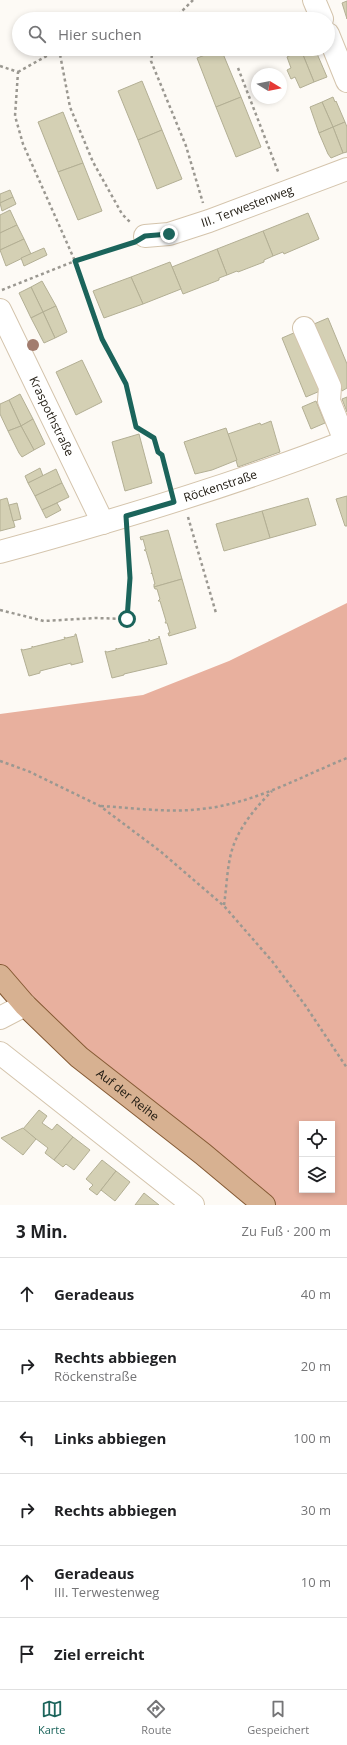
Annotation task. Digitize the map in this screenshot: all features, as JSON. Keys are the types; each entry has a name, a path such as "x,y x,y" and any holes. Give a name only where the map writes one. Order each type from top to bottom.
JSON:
{"main road":[{"name":"Auf der Reihe","path":"0,976 25,1005 79,1056 203,1154 264,1205"}],"street":[{"path":"314,0 319,12"},
{"path":"335,51 347,81"},
{"name":"III. Terwestenweg","path":"145,236 169,234 286,193 347,169"},
{"name":"Kraspothstraße","path":"0,310 103,523"},
{"path":"304,328 330,387 329,401 346,441"},
{"name":"Röckenstraße","path":"0,552 179,500 267,471 346,441"},
{"path":"0,1018 25,1005"},
{"path":"0,1053 193,1205"}],"path":[{"path":"181,12 193,0"},
{"path":"0,66 18,72 47,56"},
{"path":"0,291 75,261 135,242 145,236 122,214 92,162 70,107 60,56"},
{"path":"152,56 151,61 186,146 209,220"},
{"path":"238,68 286,193"},
{"path":"18,72 15,116 23,144 75,261 102,339 126,384 136,427 154,438 158,452 162,455 179,500 216,613"},
{"path":"0,610 44,621 95,618 127,619 130,578 126,516"},
{"path":"100,806 169,810 202,809 236,802 273,790 347,758"},
{"path":"0,761 28,770 100,806 166,856 224,906 272,961 305,1005 347,1068"},
{"path":"224,906 234,845 253,812 273,790"}],"shaded area":[{"path":"347,603 347,1205 269,1205 206,1153 0,975 0,714 143,695 229,661"}],"building":[{"path":"347,1 347,19 342,3"},
{"path":"202,56 224,56 241,97 216,107 197,58"},
{"path":"303,56 318,56 327,77 314,82"},
{"path":"303,56 314,82 300,88 295,77 291,79 287,70 291,68 287,57"},
{"path":"142,81 162,130 138,140 118,91"},
{"path":"241,97 261,147 236,157 216,107"},
{"path":"333,97 345,122 333,127 322,102"},
{"path":"322,102 333,127 319,133 310,107"},
{"path":"63,112 83,163 58,172 38,122"},
{"path":"345,122 347,127 347,152 343,153 333,127"},
{"path":"333,127 343,153 331,158 319,133"},
{"path":"162,130 182,179 157,189 138,140"},
{"path":"83,163 102,211 78,220 58,172"},
{"path":"10,190 13,197 0,203 0,194"},
{"path":"13,197 16,204 2,211 0,203"},
{"path":"10,210 17,225 0,233 0,215"},
{"path":"308,213 319,239 284,254 283,252 273,256 263,231"},
{"path":"17,225 24,239 0,250 0,233"},
{"path":"263,231 273,256 264,260 264,262 227,275 217,249"},
{"path":"24,239 31,254 6,266 0,250"},
{"path":"44,248 47,255 24,266 21,258"},
{"path":"217,249 227,275 219,278 219,280 183,294 172,267"},
{"path":"170,262 181,289 143,304 131,277"},
{"path":"131,277 143,304 104,318 93,291"},
{"path":"42,281 56,306 43,312 31,287"},
{"path":"31,287 43,312 31,318 19,293"},
{"path":"56,306 67,332 55,338 43,312"},
{"path":"43,312 55,338 44,343 31,318"},
{"path":"328,318 347,364 347,388 342,391 314,324"},
{"path":"296,332 320,391 306,397 282,338"},
{"path":"82,360 102,402 76,415 56,372"},
{"path":"20,394 33,419 21,426 9,400"},
{"path":"347,397 347,412 342,399"},
{"path":"9,400 21,426 8,431 0,414 0,404"},
{"path":"316,401 325,423 311,429 302,407"},
{"path":"33,419 45,444 34,450 21,426"},
{"path":"271,421 280,452 238,467 228,434 260,423 261,425"},
{"path":"21,426 34,450 22,457 8,431"},
{"path":"226,428 237,460 212,470 195,474 184,442"},
{"path":"139,434 152,483 125,491 112,442"},
{"path":"40,468 43,476 28,483 25,476"},
{"path":"56,469 62,483 35,496 28,483"},
{"path":"62,483 69,497 42,510 35,496"},
{"path":"347,496 347,526 345,526 336,499"},
{"path":"7,498 15,527 0,531 0,500"},
{"path":"308,498 316,525 270,538 262,511"},
{"path":"17,503 21,519 13,521 9,505"},
{"path":"57,503 61,510 46,518 42,510"},
{"path":"262,511 270,538 224,551 216,524"},
{"path":"168,530 182,579 154,587 155,584 152,573 151,574 152,572 146,551 144,550 146,550 143,539 141,540 140,537"},
{"path":"182,579 196,628 169,636 168,633 170,633 167,623 165,623 166,621 160,601 158,601 160,599 157,589 154,587"},
{"path":"75,634 83,662 71,665 71,663 40,671 40,673 29,676 21,649 32,648 32,646 65,639 64,637 75,636"},
{"path":"159,636 167,664 112,678 105,651 116,650 116,648 149,641 149,639 150,641 159,638"},
{"path":"39,1110 47,1116 42,1123 52,1130 57,1124 73,1137 54,1160 45,1153 48,1148 23,1129"},
{"path":"23,1128 36,1139 23,1155 1,1138"},
{"path":"73,1137 90,1150 74,1170 66,1164 63,1167 54,1160"},
{"path":"102,1160 116,1171 97,1195 89,1189 93,1185 86,1179"},
{"path":"116,1171 130,1182 115,1201 101,1190"},
{"path":"144,1193 159,1205 135,1205"}],"route":[{"path":"127,619 130,578 126,516 174,502 162,455 158,452 154,438 136,427 126,384 102,339 75,261 135,242 145,236 169,234"}]}
